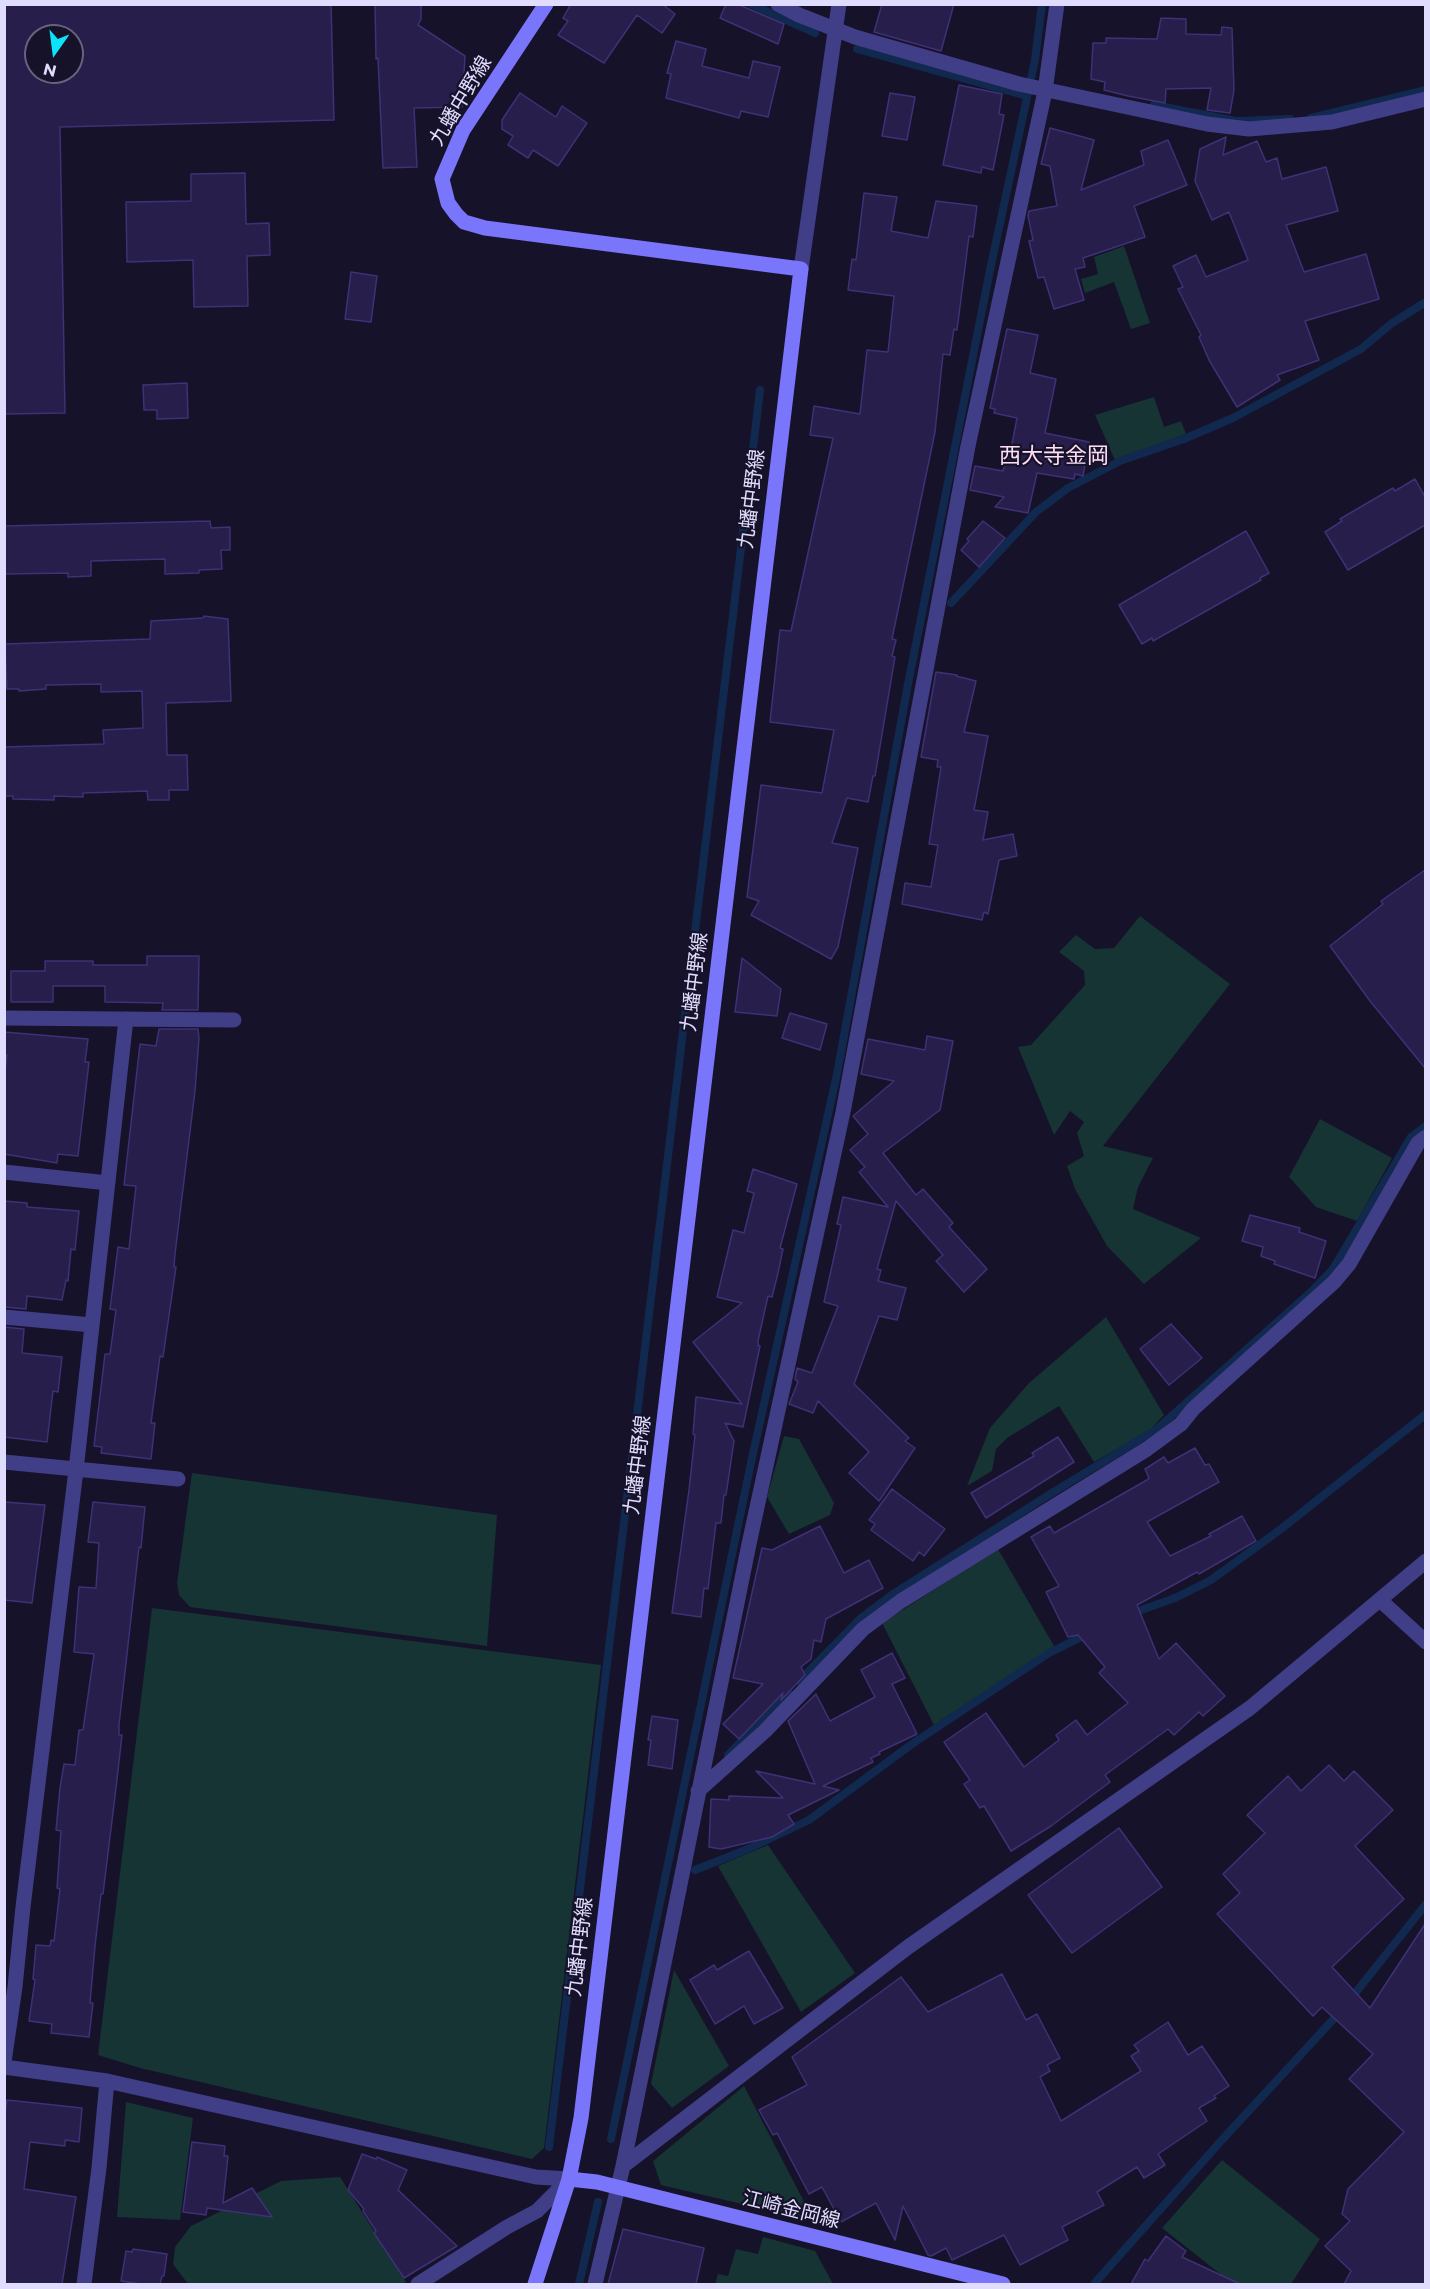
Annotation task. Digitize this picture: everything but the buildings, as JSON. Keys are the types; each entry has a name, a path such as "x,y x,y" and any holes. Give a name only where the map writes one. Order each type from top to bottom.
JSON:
{"main road":[{"name":"九蟠中野線","path":"535,2284 569,2179 582,2106 801,269 485,228 464,222 456,214 448,203 442,179 463,130 546,4"},
{"name":"江崎金岡線","path":"569,2179 617,2187 1003,2284"}],"street":[{"path":"778,4 799,15 855,37 1019,84 1207,124 1249,129 1332,122 1425,99"},
{"path":"801,269 839,4"},
{"path":"595,2284 623,2166 746,1556 843,1112 968,446 1057,4"},
{"path":"4,1018 234,1020"},
{"path":"4,2062 10,1986 22,1907 76,1470 126,1019"},
{"path":"698,1791 765,1731 863,1629 901,1601 1147,1449 1180,1424 1193,1409 1334,1282 1349,1264 1418,1143 1425,1137"},
{"path":"4,1172 108,1183"},
{"path":"4,1317 92,1325"},
{"path":"4,1462 178,1479"},
{"path":"623,2166 908,1947 1250,1708 1425,1561"},
{"path":"1380,1600 1425,1642"},
{"path":"4,2067 107,2080 521,2174 546,2179 569,2179"},
{"path":"84,2284 99,2168 107,2080"},
{"path":"418,2284 507,2227 537,2211 569,2179"}],"green space":[{"path":"1124,246 1150,323 1131,329 1114,282 1085,293 1081,279 1098,274 1094,257"},
{"path":"1154,397 1164,427 1181,421 1186,434 1115,460 1095,415"},
{"path":"1140,916 1230,984 1103,1146 1153,1158 1138,1187 1133,1209 1201,1238 1144,1284 1107,1246 1075,1189 1067,1166 1084,1156 1077,1133 1084,1122 1070,1111 1054,1135 1018,1047 1031,1045 1085,985 1084,971 1059,952 1076,935 1095,949 1114,948"},
{"path":"1320,1119 1392,1158 1357,1221 1316,1207 1289,1177"},
{"path":"1106,1317 1164,1415 1151,1429 1094,1462 1059,1406 1007,1438 996,1449 992,1471 967,1486 990,1428 1029,1383"},
{"path":"784,1436 799,1439 834,1503 830,1515 789,1534 767,1497"},
{"path":"192,1473 497,1515 487,1646 190,1607 179,1595 177,1583"},
{"path":"998,1549 1054,1646 934,1725 882,1623"},
{"path":"152,1608 601,1665 544,2148 532,2159 140,2068 98,2055"},
{"path":"768,1845 855,1973 801,2012 718,1866"},
{"path":"674,1970 729,2066 672,2108 651,2084"},
{"path":"744,2086 814,2221 661,2185 653,2161"},
{"path":"126,2102 193,2118 180,2220 117,2217"},
{"path":"1222,2160 1320,2239 1291,2284 1233,2284 1162,2228"},
{"path":"340,2177 406,2282 403,2284 188,2284 173,2264 175,2247 191,2226 281,2181"},
{"path":"763,2237 815,2251 833,2284 715,2284 718,2274 728,2276 736,2249 758,2254"}],"waterway":[{"path":"751,4 815,33"},
{"path":"611,2139 752,1458 837,1074 908,684 990,270 1035,60 1042,4"},
{"path":"857,49 1027,96"},
{"path":"1311,118 1426,90"},
{"path":"1154,105 1236,121 1290,119"},
{"path":"951,603 1036,512 1068,488 1120,461 1184,439 1233,418 1361,349 1392,323 1426,302"},
{"path":"549,2147 760,390"},
{"path":"799,1681 860,1619 893,1594 1157,1429 1311,1292 1333,1269 1411,1137 1426,1126"},
{"path":"1130,1614 1175,1598 1211,1580 1281,1529 1426,1414"},
{"path":"695,1870 748,1849 809,1820 912,1744 1049,1653 1089,1633"},
{"path":"728,1755 788,1692"},
{"path":"1349,2001 1426,1904"},
{"path":"1094,2284 1341,2011"},
{"path":"579,2284 598,2202"}],"district":[{"name":"西大寺金岡","path":"1054,457"}]}
